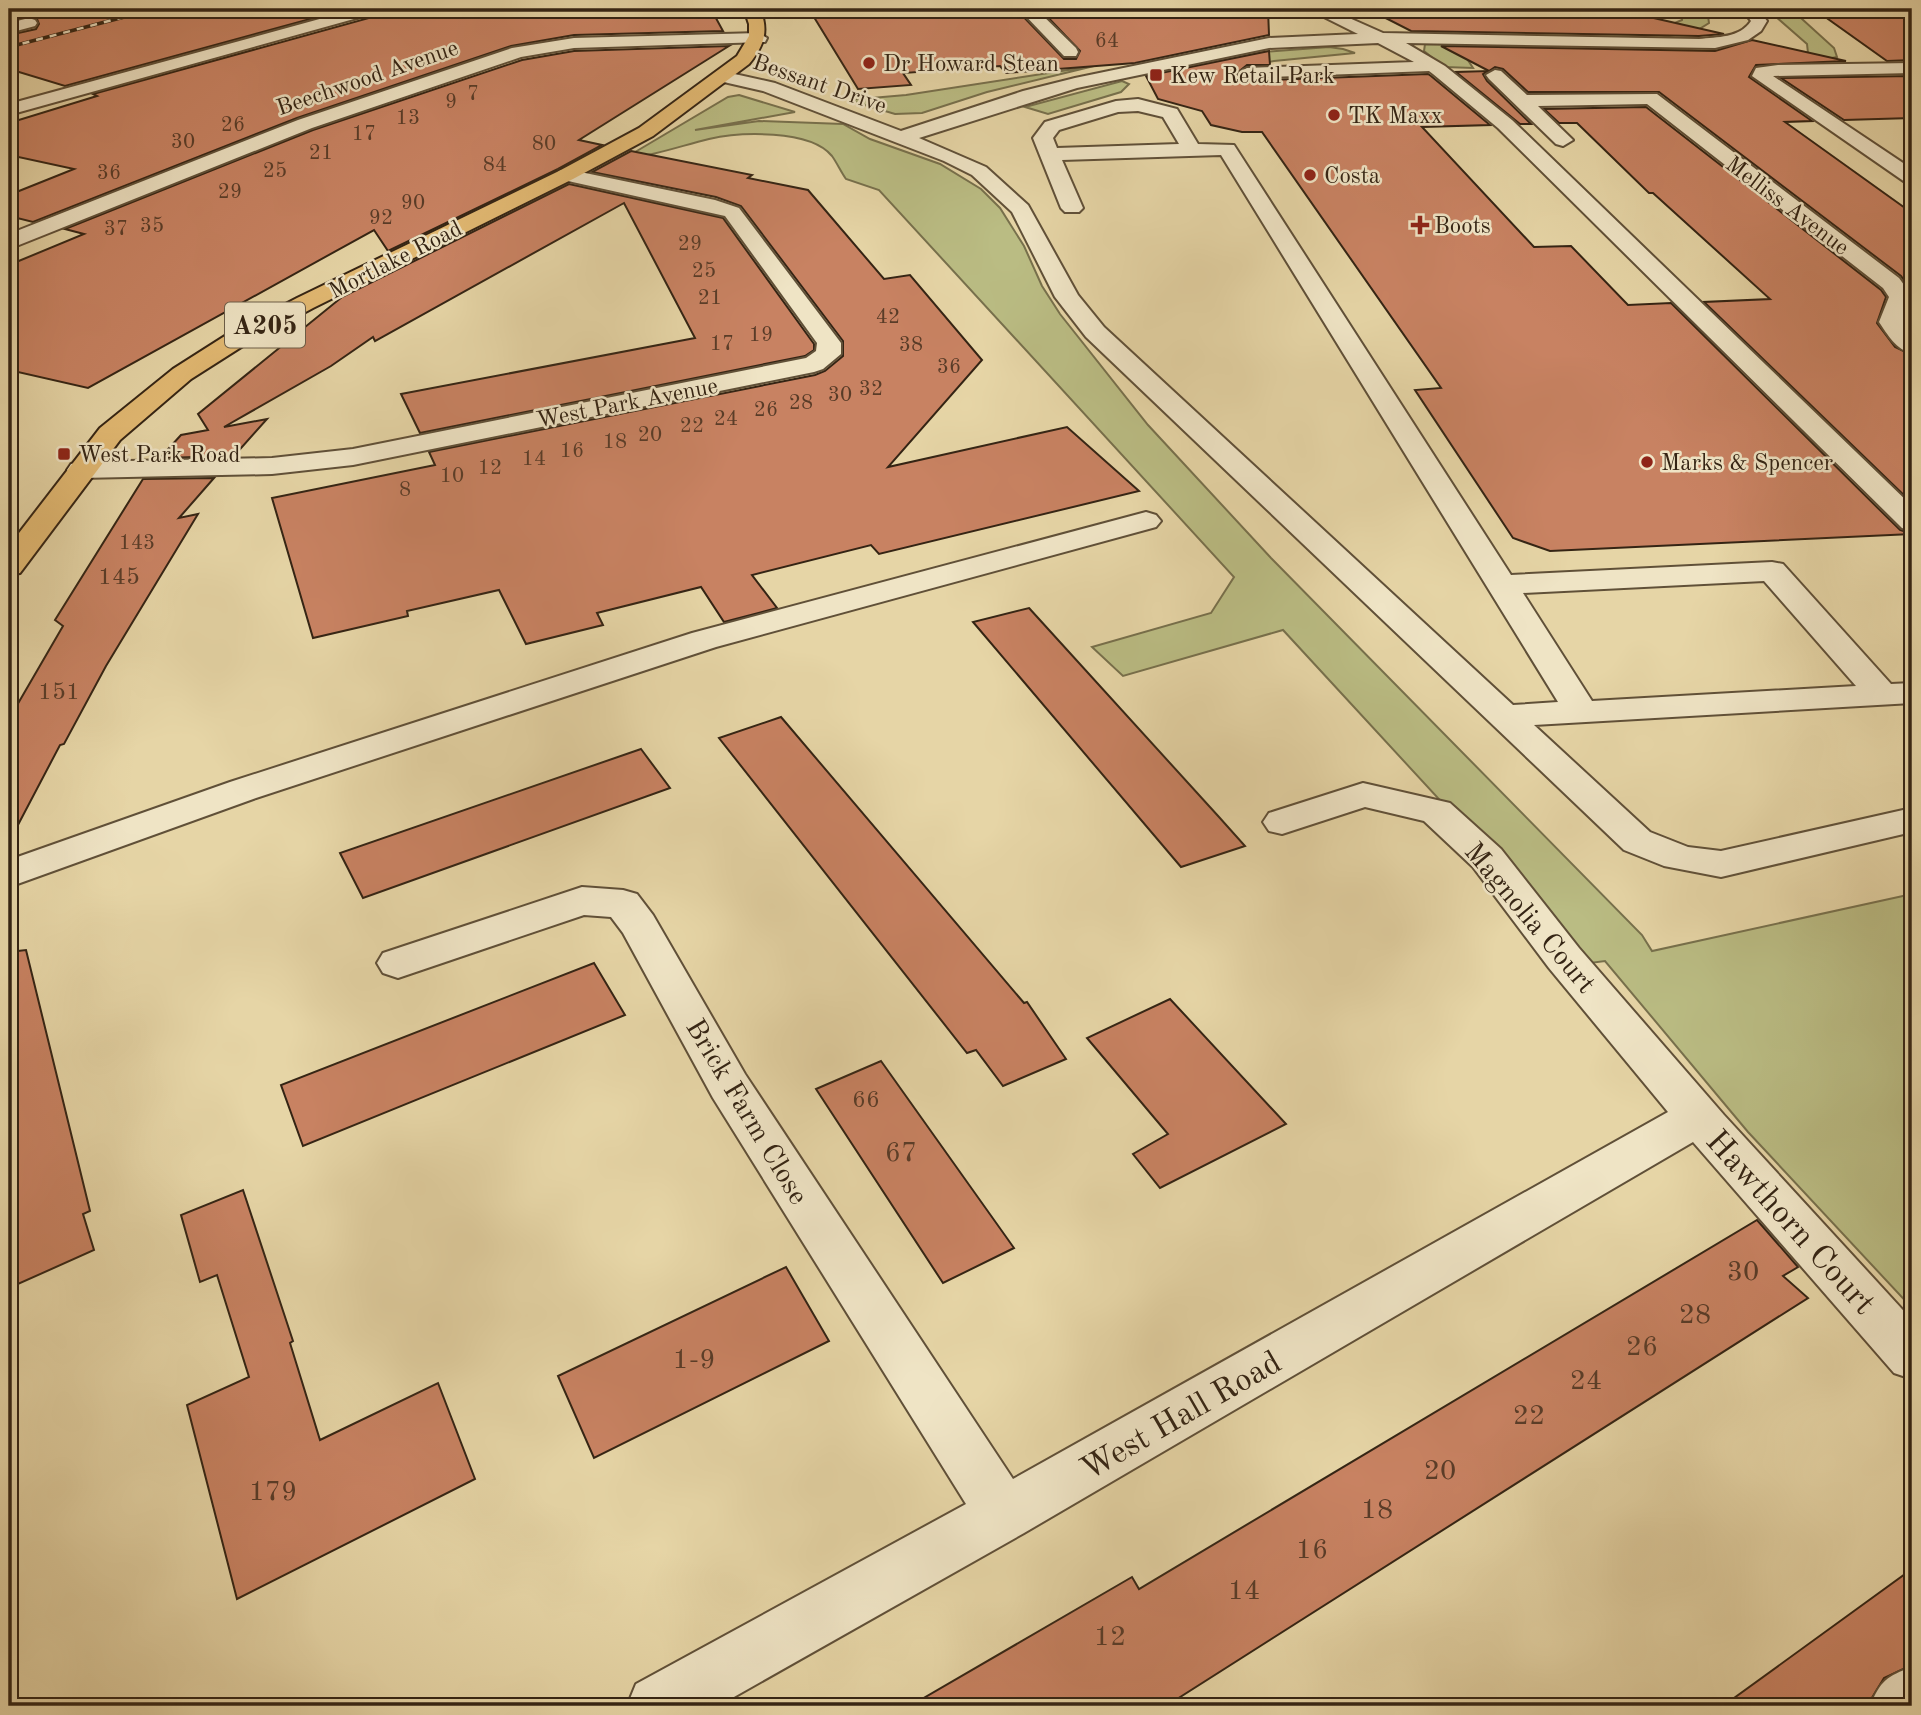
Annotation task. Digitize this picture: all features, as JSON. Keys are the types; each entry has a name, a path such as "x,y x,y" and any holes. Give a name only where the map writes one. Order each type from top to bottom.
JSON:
{"highway":[{"path":"752,9 759,38"},
{"name":"Mortlake Road","path":"9,566 110,434 182,374 237,340 646,132 743,60 756,46 759,38"}],"street":[{"path":"9,110 373,9"},
{"path":"1027,9 1070,52"},
{"path":"1316,9 1407,50 1433,66 1505,124 1912,522"},
{"path":"1749,9 1759,21 1752,31"},
{"path":"9,28 29,23"},
{"path":"1752,31 1774,37"},
{"name":"Bessant Drive","path":"901,138 1029,95 1161,64 1269,43 1379,38 1674,45 1716,42 1752,31"},
{"name":"Beechwood Avenue","path":"9,242 305,124 518,52 574,43 759,38"},
{"path":"1247,72 1433,66"},
{"path":"1909,71 1762,72 1761,76 1912,178"},
{"path":"1495,75 1563,140"},
{"name":"Bessant Drive","path":"721,76 769,87 957,159 992,180 1021,209 1067,297 1095,332 1637,841 1658,852 1691,862 1721,864 1912,820"},
{"name":"Melliss Avenue","path":"1524,101 1651,98 1891,283 1901,297 1904,313 1891,322 1912,346"},
{"path":"1072,208 1043,138 1052,126 1116,107 1138,105 1170,113 1192,150"},
{"path":"1862,143 1896,141"},
{"path":"1050,154 1227,149 1581,711"},
{"name":"West Park Avenue","path":"81,470 272,466 353,457 814,364 828,354 829,344 732,212 715,206 566,175"},
{"path":"9,874 243,790 704,640 1146,521"},
{"path":"1503,586 1772,571 1897,694"},
{"path":"1501,716 1897,694"},
{"name":"Magnolia Court","path":"1282,821 1363,795 1437,812 1487,858 1564,958 1699,1117"},
{"name":"Brick Farm Close","path":"398,963 582,901 623,904 639,925 729,1086 1004,1514"},
{"name":"Hawthorn Court","path":"1699,1117 1912,1356"},
{"name":"West Hall Road","path":"658,1706 1004,1514 1699,1117"},
{"path":"1901,1706 1912,1697"}],"green space":[{"path":"1683,9 1707,9 1709,23 1696,31 1659,38 1455,34 1435,31 1665,27 1682,20"},
{"path":"1767,9 1791,9 1834,48 1837,57 1816,61 1464,54 1473,68 1444,67 1424,51 1425,44 1690,49 1738,45 1808,53 1807,44"},
{"path":"1329,47 1355,53 1274,61 1219,72 1154,75 1263,52"},
{"path":"1094,66 987,92 922,113 895,114 848,100 906,95"},
{"path":"1122,81 1129,84 1121,92 1048,114 1025,107"},
{"path":"739,95 795,112 695,130 759,121 843,124 870,139 940,164 981,189 1000,208 1024,246 1042,286 1060,314 1148,425 1271,558 1642,935 1652,951 1912,894 1912,1308 1748,1132 1605,961 1590,963 1283,630 1123,676 1092,647 1211,613 1234,577 879,190 846,179 832,156 822,147 791,137 755,134 722,137 625,158 728,97"}],"building":[{"path":"9,9 347,9 65,86 9,69 9,35 36,29 39,24 37,19 30,16 9,20"},
{"path":"384,9 711,9 723,31 574,35 511,46 297,118 33,222 9,216 9,195 74,169 9,155 9,123 97,96 93,94 380,15"},
{"path":"809,9 1016,9 1064,59 1076,59 1080,51 1040,9 1268,9 1269,35 1135,63 1006,73 1000,66 903,73 911,85 858,89"},
{"path":"1368,9 1614,9 1724,34 1699,36 1411,31"},
{"path":"1814,9 1891,9 1912,23 1912,60 1887,61"},
{"path":"1752,40 1846,61 1756,65 1749,77 1812,121 1785,122 1912,213 1912,292 1901,276 1659,92 1528,92 1503,69 1495,67 1489,71 1441,46 1715,51"},
{"path":"729,46 579,140 602,145 558,169 388,251 374,230 88,388 9,370 9,265 84,234 65,229 313,130 522,60 574,51"},
{"name":"Marks & Spencer","path":"1269,51 1270,65 1247,65 1236,74 1247,81 1431,76 1490,125 1422,127 1534,247 1571,246 1628,305 1671,303 1900,530 1912,534 1550,551 1513,538 1415,390 1441,388 1262,132 1242,132 1211,125 1202,111 1158,99 1146,76"},
{"path":"1488,71 1483,74 1487,81 1531,124 1520,124 1456,72"},
{"path":"1912,76 1912,118 1844,120 1781,78"},
{"path":"1646,107 1881,290 1886,297 1877,323 1895,347 1912,355 1912,503 1704,302 1770,299 1653,193 1649,193 1577,123 1559,123 1544,109"},
{"path":"631,151 752,175 748,178 808,190 884,279 910,275 982,360 888,467 1067,427 1139,491 879,554 871,545 752,575 777,608 724,622 701,587 597,613 603,625 526,644 499,590 407,611 408,616 313,638 272,498 435,465 429,452 815,375 825,371 843,356 843,341 741,206 716,197 592,172"},
{"path":"569,184 723,218 814,344 814,350 805,356 420,433 401,394 695,338 624,203 375,341 373,337 331,366 224,427 267,419 234,456 160,458 181,435 208,430 198,414 342,297"},
{"path":"214,478 179,518 198,514 106,666 64,744 60,745 9,842 9,719 63,626 55,620 143,479"},
{"path":"1029,608 1245,846 1181,867 973,622"},
{"path":"781,717 1024,1003 1027,1002 1066,1059 1003,1086 976,1050 967,1053 719,738"},
{"path":"641,749 670,788 363,898 340,853"},
{"path":"26,950 90,1211 83,1214 94,1250 9,1288 9,952"},
{"path":"594,963 625,1015 303,1146 281,1085"},
{"path":"1170,999 1286,1124 1160,1188 1133,1154 1168,1134 1087,1038"},
{"path":"881,1061 1014,1248 943,1283 816,1089"},
{"path":"243,1190 293,1341 290,1343 320,1440 438,1383 475,1479 237,1599 187,1405 249,1377 217,1275 200,1282 181,1215"},
{"path":"1757,1220 1798,1267 1783,1276 1808,1298 1166,1706 910,1706 1132,1577 1139,1589"},
{"path":"786,1267 829,1341 594,1458 558,1376"},
{"path":"1912,1569 1912,1665 1884,1678 1867,1706 1723,1706"}],"railway":[{"path":"9,47 155,9"}],"place":[{"name":"Dr Howard Stean","path":"869,63"},
{"name":"Kew Retail Park","path":"1156,75"},
{"name":"TK Maxx","path":"1334,115"},
{"name":"Costa","path":"1310,175"},
{"name":"Boots","path":"1420,225"},
{"name":"West Park Road","path":"64,454"},
{"name":"Marks & Spencer","path":"1647,462"}]}
